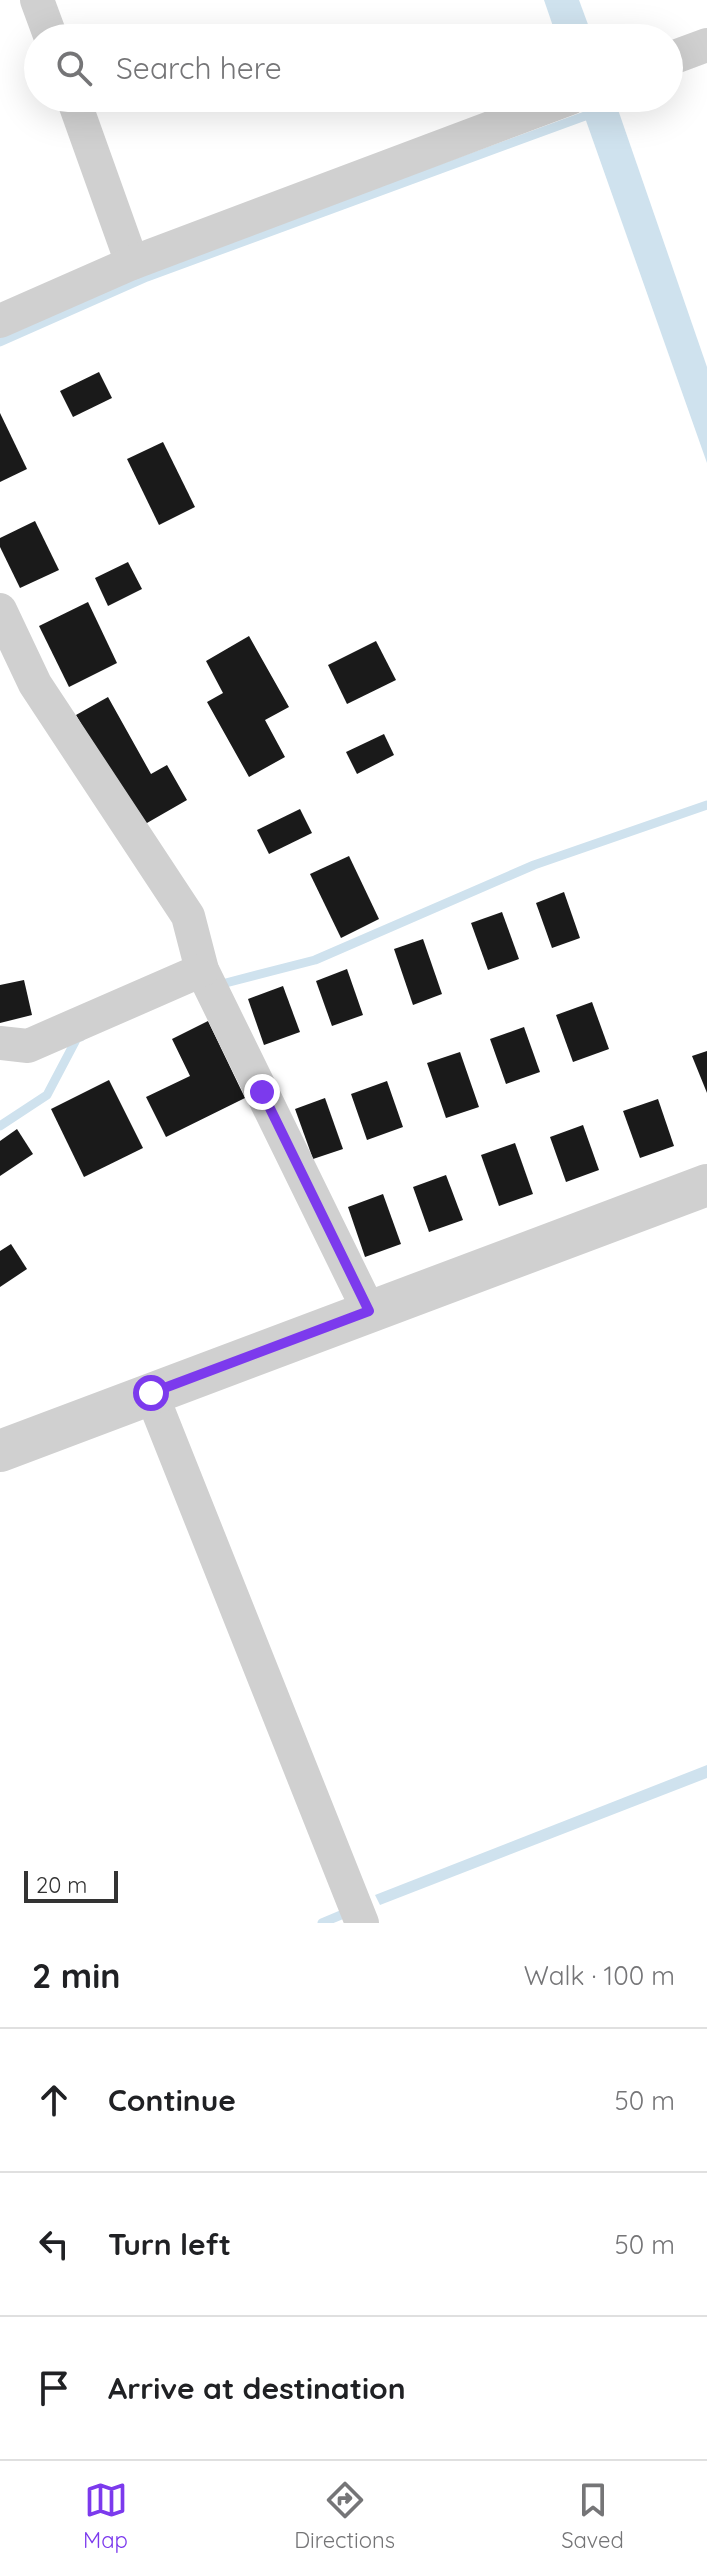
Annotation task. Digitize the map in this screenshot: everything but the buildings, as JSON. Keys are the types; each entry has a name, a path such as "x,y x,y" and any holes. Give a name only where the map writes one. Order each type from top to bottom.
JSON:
{"street":[{"path":"37,0 46,24"},
{"path":"683,54 707,45"},
{"path":"78,112 132,263"},
{"path":"0,321 132,263 533,112"},
{"path":"0,610 35,684 188,916 202,970 369,1311"},
{"path":"0,1043 28,1046 202,970"},
{"path":"0,1451 707,1185"},
{"path":"151,1393 362,1923"}],"water":[{"path":"544,0 579,0 588,24 552,24"},
{"path":"583,112 619,112 707,367 707,463"},
{"path":"707,1765 707,1778 380,1905 375,1895"}],"waterway":[{"path":"0,342 147,277 585,116"},
{"path":"218,985 315,960 534,865 707,805"},
{"path":"0,1126 47,1095 77,1038 81,1037"},
{"path":"322,1923 341,1915"}],"route":[{"path":"151,1393 369,1311 262,1092"}]}
